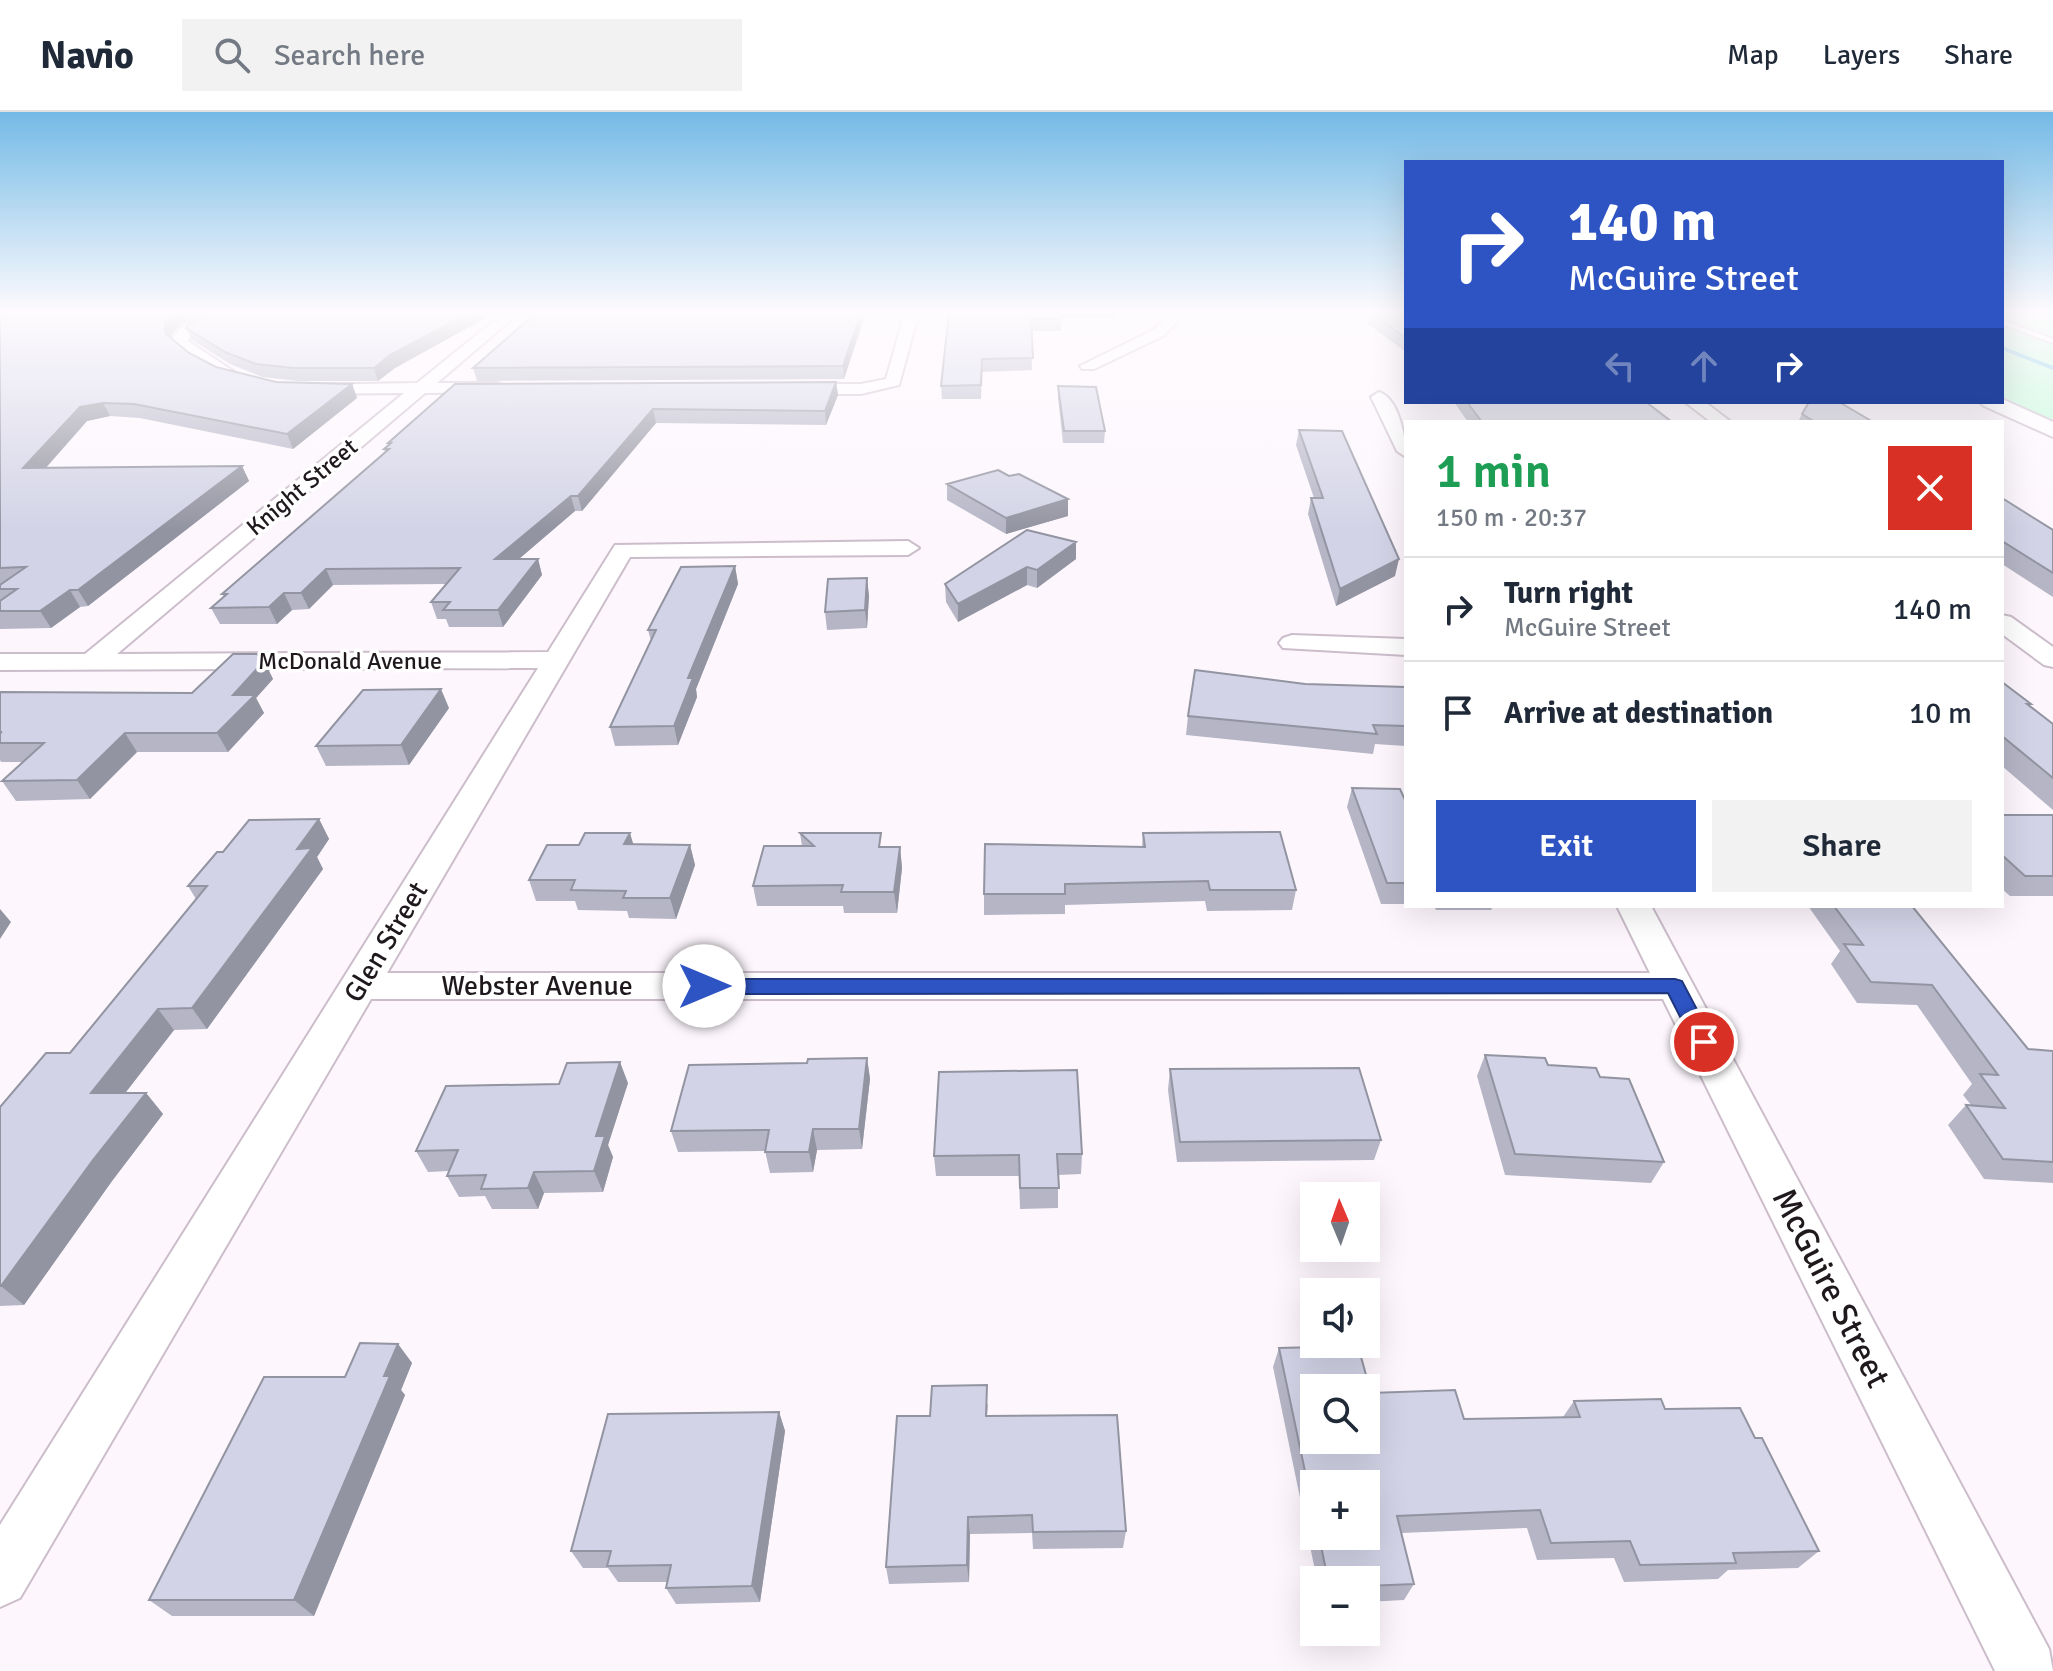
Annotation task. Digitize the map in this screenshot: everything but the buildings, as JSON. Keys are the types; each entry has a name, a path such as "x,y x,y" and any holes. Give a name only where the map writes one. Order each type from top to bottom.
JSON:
{"street":[{"path":"262,385 280,388 515,388"},
{"name":"Knight Street","path":"91,662 425,385"},
{"path":"767,389 887,385"},
{"path":"1379,397 1404,447"},
{"path":"1697,404 1719,420"},
{"path":"1995,404 2053,430"},
{"name":"Glen Street","path":"0,1578 623,550 908,548"},
{"path":"2004,623 2053,659"},
{"path":"1292,643 1404,647"},
{"name":"McDonald Avenue","path":"0,662 557,660"},
{"name":"McGuire Street","path":"1635,908 2027,1671"},
{"name":"Webster Avenue","path":"359,986 1675,986"}],"green space":[{"path":"2004,385 2053,385 2053,430 2004,403"}],"route":[{"path":"704,986 1675,986 1704,1042"}]}
